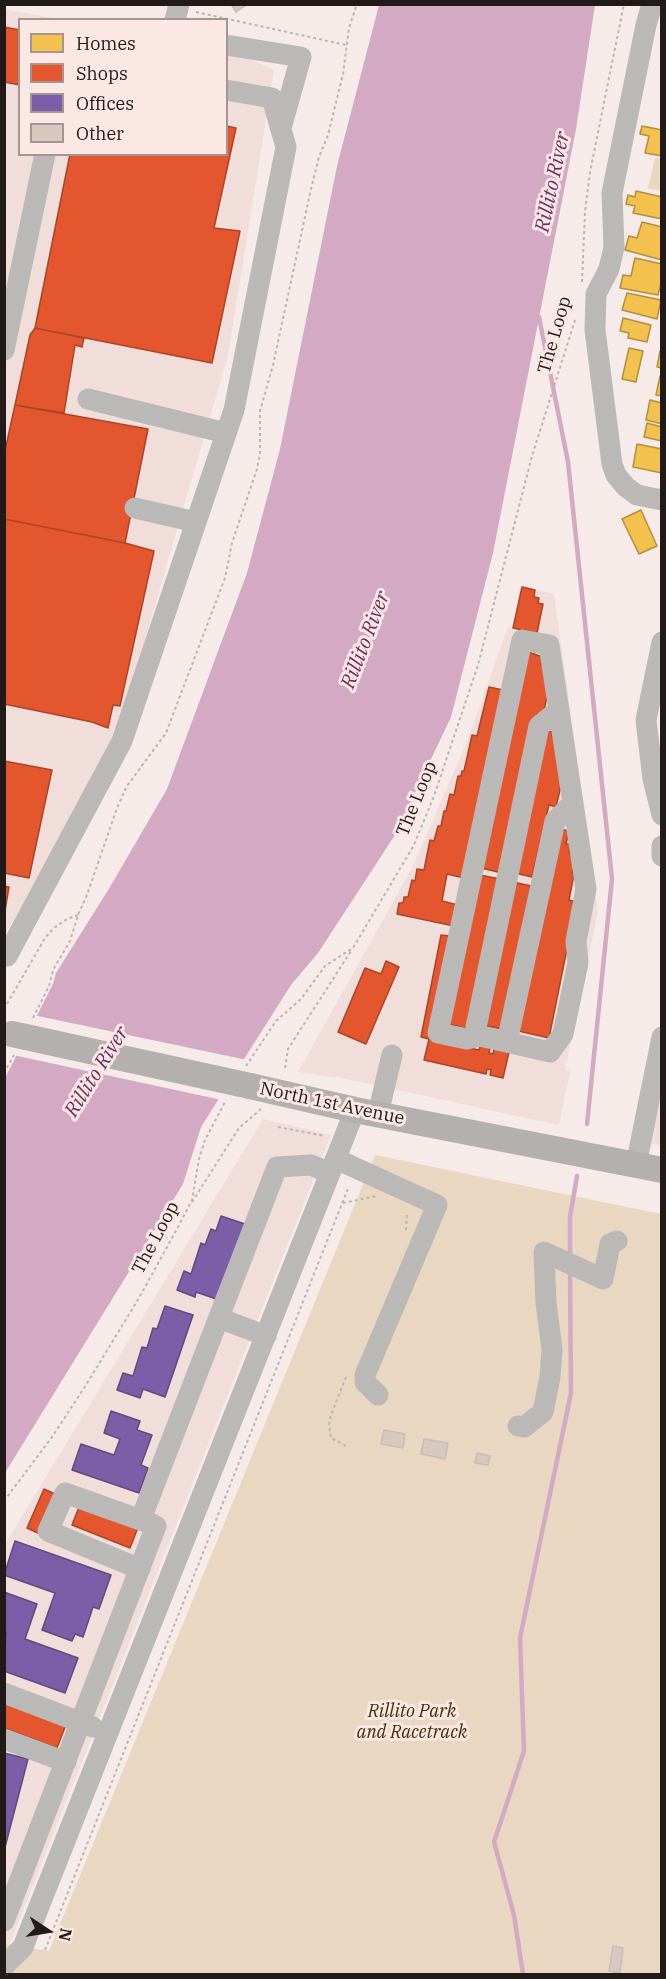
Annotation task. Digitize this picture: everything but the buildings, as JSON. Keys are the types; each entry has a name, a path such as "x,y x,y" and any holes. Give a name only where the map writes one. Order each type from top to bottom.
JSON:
{"main road":[{"name":"North 1st Avenue","path":"8,1033 251,1088 662,1170"}],"street":[{"path":"652,4 612,193 614,247 609,269 596,294 595,330 612,464 616,475 637,495 662,500"},
{"path":"228,45 301,57 281,129"},
{"path":"4,956 7,956 122,741 234,410 286,147 272,98 228,90"},
{"path":"4,350 45,156"},
{"path":"88,399 226,433"},
{"path":"135,508 196,522"},
{"path":"522,640 549,645 559,710 586,889 576,941 578,963 563,1034 550,1052 480,1035 467,1039 438,1033 522,640"},
{"path":"662,642 659,667 646,720 653,779 662,815"},
{"path":"474,1037 539,726 559,710"},
{"path":"507,1042 555,821 572,804"},
{"path":"662,846 662,856"},
{"path":"636,1165 662,1037"},
{"path":"4,1966 26,1938 333,1166 367,1112 392,1055"},
{"path":"26,1938 4,1922 140,1569 149,1522 219,1318 277,1167 333,1166 437,1205 365,1375 365,1382 378,1395"},
{"path":"518,1426 524,1426 543,1412 550,1377 552,1348 546,1303 544,1252 603,1279 610,1244 617,1241"},
{"path":"219,1318 266,1336"},
{"path":"140,1569 48,1531 65,1493 149,1522 185,1538"},
{"path":"4,1693 108,1733"},
{"path":"4,1739 66,1762"}],"path":[{"name":"The Loop","path":"581,289 585,212 590,172 624,4"},
{"path":"177,11 212,18"},
{"path":"228,21 346,45"},
{"name":"The Loop","path":"4,1501 52,1437 86,1385 139,1298 189,1207 238,1128 259,1112 251,1088 280,1016 300,999 325,966 353,948 414,845 434,796 478,665 532,456 579,309"},
{"path":"4,1010 45,938 66,919 78,915"},
{"path":"285,1068 288,1049 353,948"},
{"name":"The Loop","path":"189,1207 205,1140 227,1098"},
{"path":"278,1127 332,1138"},
{"path":"45,1950 351,1179"},
{"path":"342,1203 376,1196 384,1199"},
{"path":"401,1206 408,1212 406,1229"},
{"path":"348,1372 329,1425 331,1438 348,1447"}],"shaded area":[{"path":"4,9 53,18 18,18 18,156 228,156 228,53 243,56 274,70 228,355 123,715 24,904 5,933"},
{"path":"522,587 554,594 598,911 565,1070 570,1071 559,1125 342,1078 298,1072 412,868 466,744 508,627 513,627"},
{"path":"661,1086 661,1146 649,1143"},
{"path":"263,1119 331,1135 9,1946 4,1944 4,1546"}],"green space":[{"path":"655,158 661,159 661,191 648,188"},
{"name":"Rillito Park and Racetrack","path":"375,1155 661,1214 661,1974 5,1974 5,1944 49,1951"}],"water":[{"name":"Rillito River","path":"379,5 595,5 576,129 493,553 451,717 395,835 318,953 291,985 201,1127 183,1184 5,1473 5,1078 53,984 56,973 110,887 167,789 247,573 280,449 337,166"}],"pier":[{"path":"33,1015 247,1060 222,1100 13,1055"}],"waterway":[{"path":"539,317 568,462 612,879 587,1124"},
{"path":"570,1256 570,1217 577,1176"},
{"path":"523,1974 514,1915 494,1842 524,1751 520,1638 571,1393 570,1271"}]}
